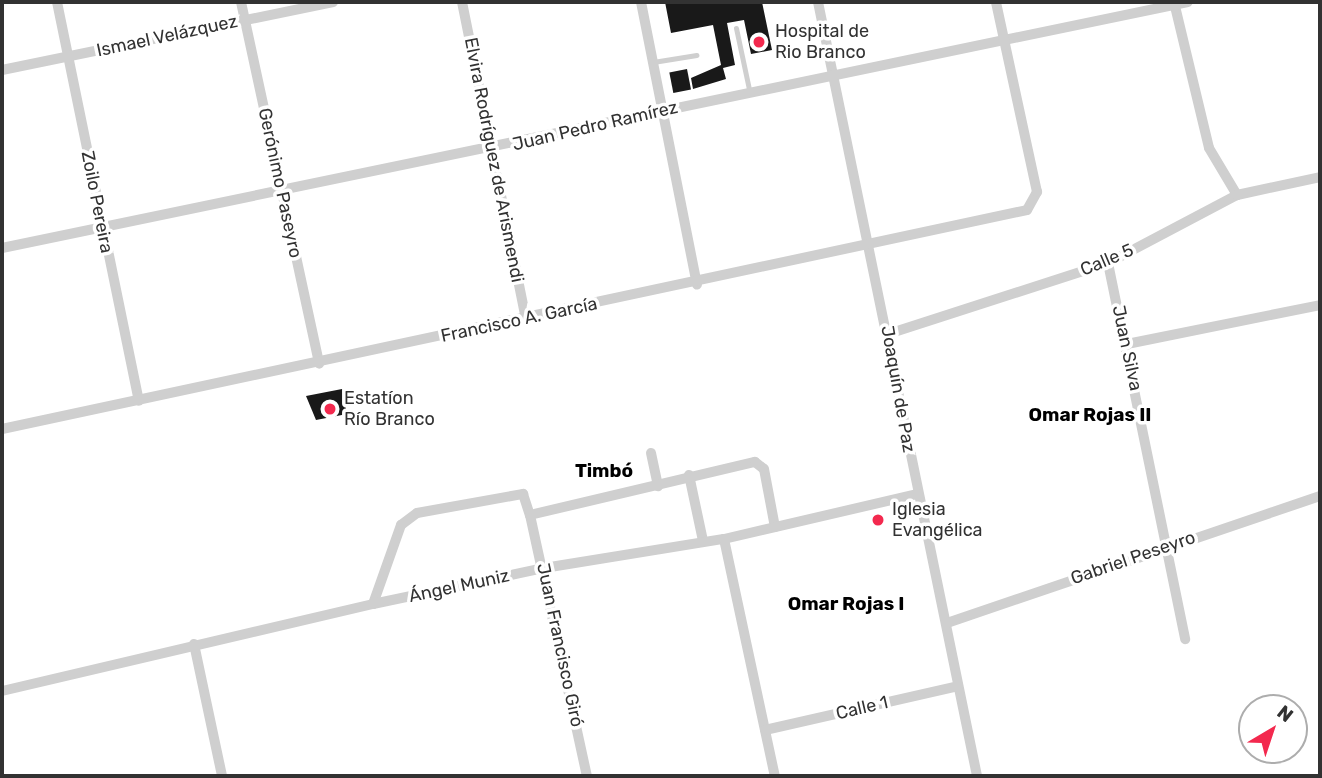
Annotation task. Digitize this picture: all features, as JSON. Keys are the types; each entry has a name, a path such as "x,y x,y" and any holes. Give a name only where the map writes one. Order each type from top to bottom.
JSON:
{"street":[{"name":"Zoilo Pereira","path":"57,2 139,401"},
{"name":"Gerónimo Paseyro","path":"241,2 319,364"},
{"name":"Ismael Velázquez","path":"2,70 332,2"},
{"name":"Elvira Rodríguez de Arismendi","path":"462,2 526,318"},
{"path":"641,2 697,284"},
{"name":"Joaquín de Paz","path":"818,2 871,244 918,494 977,776"},
{"path":"996,2 1004,40"},
{"name":"Juan Pedro Ramírez","path":"2,248 493,149 663,109 750,94 1188,2"},
{"path":"1174,3 1209,148 1237,195"},
{"name":"Francisco A. García","path":"2,429 697,284 1019,213 1034,204 1037,192 1004,40"},
{"name":"Calle 5","path":"888,334 1108,263 1237,195 1320,177"},
{"name":"Juan Silva","path":"1108,263 1127,344 1185,639"},
{"path":"1127,344 1320,305"},
{"path":"651,453 658,486"},
{"path":"373,604 406,519 523,494 530,515 658,486 689,475 755,462 764,470 775,527"},
{"path":"689,475 703,541"},
{"name":"Ángel Muniz","path":"2,691 373,604 544,568 724,539 918,494"},
{"name":"Gabriel Peseyro","path":"947,623 1165,546 1320,496"},
{"name":"Juan Francisco Giró","path":"530,515 544,568 587,776"},
{"path":"724,539 775,776"},
{"path":"194,644 222,776"},
{"name":"Calle 1","path":"765,730 958,686"}],"lane":[{"path":"736,28 750,94"},
{"path":"653,62 696,55"}],"building":[{"name":"Hospital de Rio Branco","path":"665,2 762,2 772,50 751,54 744,20 727,23 735,65 723,68 726,79 693,89 691,78 721,65 713,25 671,33"},
{"path":"687,69 691,90 673,93 669,72"},
{"name":"Estatíon Río Branco","path":"342,389 347,414 316,420 306,396"}],"place":[{"name":"Hospital de Rio Branco","path":"759,42"},
{"name":"Estatíon Río Branco","path":"330,409"},
{"name":"Iglesia Evangélica","path":"878,520"}],"district":[{"name":"Omar Rojas II","path":"1090,415"},
{"name":"Timbó","path":"604,471"},
{"name":"Omar Rojas I","path":"846,604"}]}
